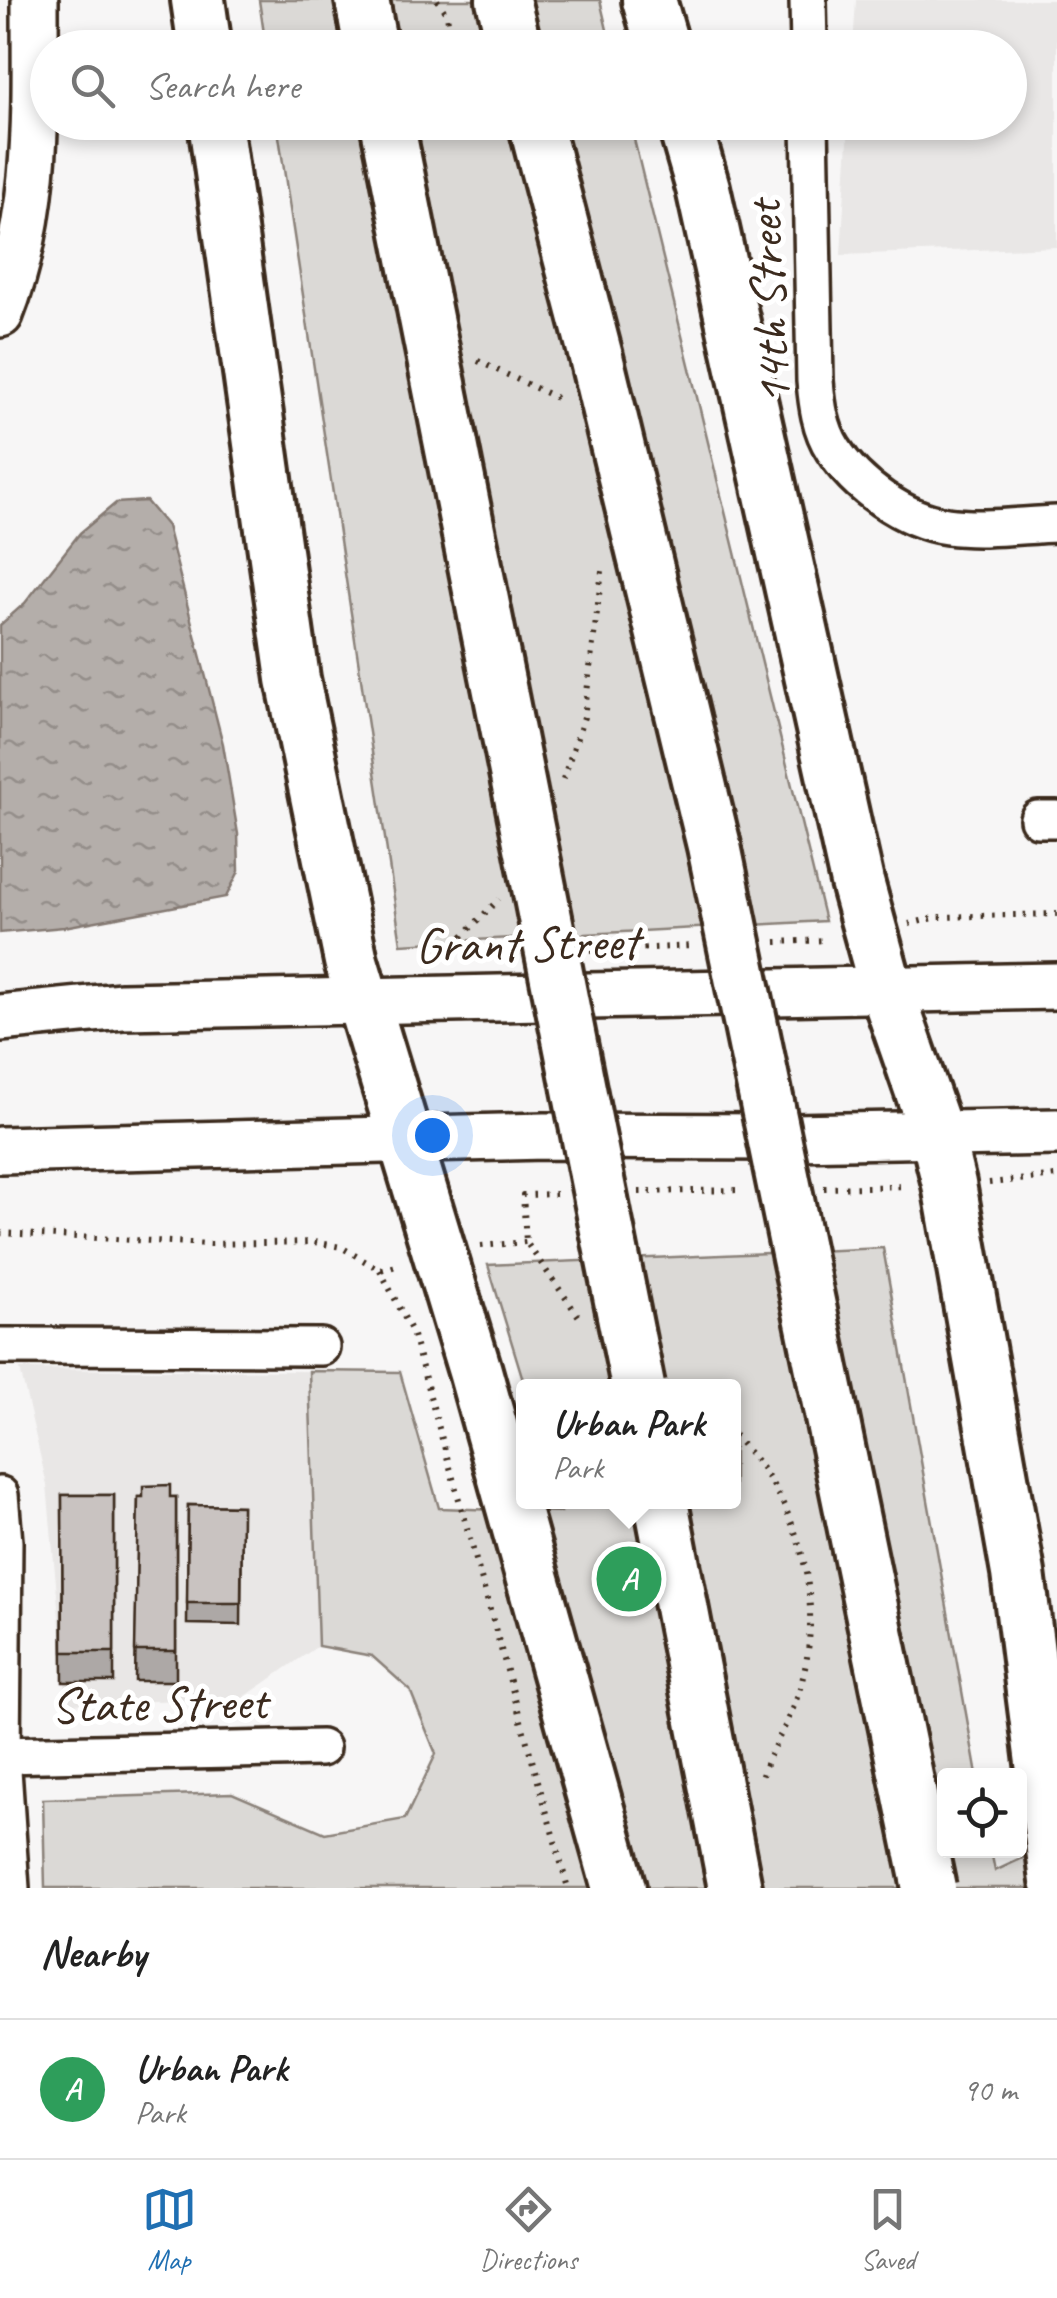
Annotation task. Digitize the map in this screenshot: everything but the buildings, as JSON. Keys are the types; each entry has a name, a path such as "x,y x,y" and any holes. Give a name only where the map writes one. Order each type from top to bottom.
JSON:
{"highway":[{"path":"362,0 368,30"},
{"path":"503,0 510,30"},
{"path":"218,140 293,680 362,1001 476,1371 578,1834 619,1888"},
{"path":"391,140 637,1379"},
{"path":"540,140 714,846 929,1888"},
{"path":"689,140 703,188 825,749 886,988 937,1134 969,1284 1018,1573 1054,1856"},
{"path":"662,1509 735,1888"}],"main road":[{"path":"35,0 35,30"},
{"path":"0,314 11,238 34,164 34,140"},
{"name":"Grant Street","path":"0,1018 122,1006 1057,986"},
{"path":"0,1150 544,1136 1057,1132"}],"street":[{"path":"808,0 809,30"},
{"name":"14th Street","path":"810,140 812,342 818,407 832,448 850,470 884,499 928,521 949,526 1057,524"},
{"path":"0,1346 321,1347"},
{"path":"0,1495 4,1542 1,1755 11,1888"},
{"name":"State Street","path":"1,1755 321,1748"}],"path":[{"path":"438,0 447,15 449,30"},
{"path":"430,151 435,140"},
{"path":"476,359 563,400 574,411"},
{"path":"559,792 584,717 603,560"},
{"path":"440,958 501,897"},
{"path":"916,922 938,917 1057,914"},
{"path":"764,943 840,939"},
{"path":"573,952 706,946"},
{"path":"424,959 459,958"},
{"path":"1008,1182 1057,1176"},
{"path":"814,1188 891,1187"},
{"path":"620,1192 755,1190"},
{"path":"471,1248 526,1242 523,1195 562,1194"},
{"path":"0,1233 210,1244 314,1242 341,1248 380,1270 412,1332 578,1834 568,1888"},
{"path":"741,1443 768,1475 796,1530 811,1592 805,1668 760,1784"}],"shaded area":[{"path":"259,0 600,0 607,30 263,30"},
{"path":"856,0 1057,0 1057,247 841,255 848,140 1027,140 1027,30 854,30"},
{"path":"280,140 634,140 825,921 401,944"},
{"path":"883,1248 976,1768 937,1768 937,1858 992,1858 995,1871 1057,1842 1057,1888 45,1888 43,1799 232,1793 325,1833 405,1819 436,1754 410,1690 372,1656 318,1646 309,1371 400,1372 439,1508 561,1512 560,1509 741,1509 741,1379 523,1379 488,1265"},
{"path":"20,1369 309,1371 318,1646 243,1698 67,1704 47,1485"}],"water":[{"path":"146,501 167,526 223,744 238,834 239,871 226,897 64,927 0,933 0,625 25,603 80,533 116,503"}],"place":[{"name":"Urban Park","path":"629,1579"}]}
